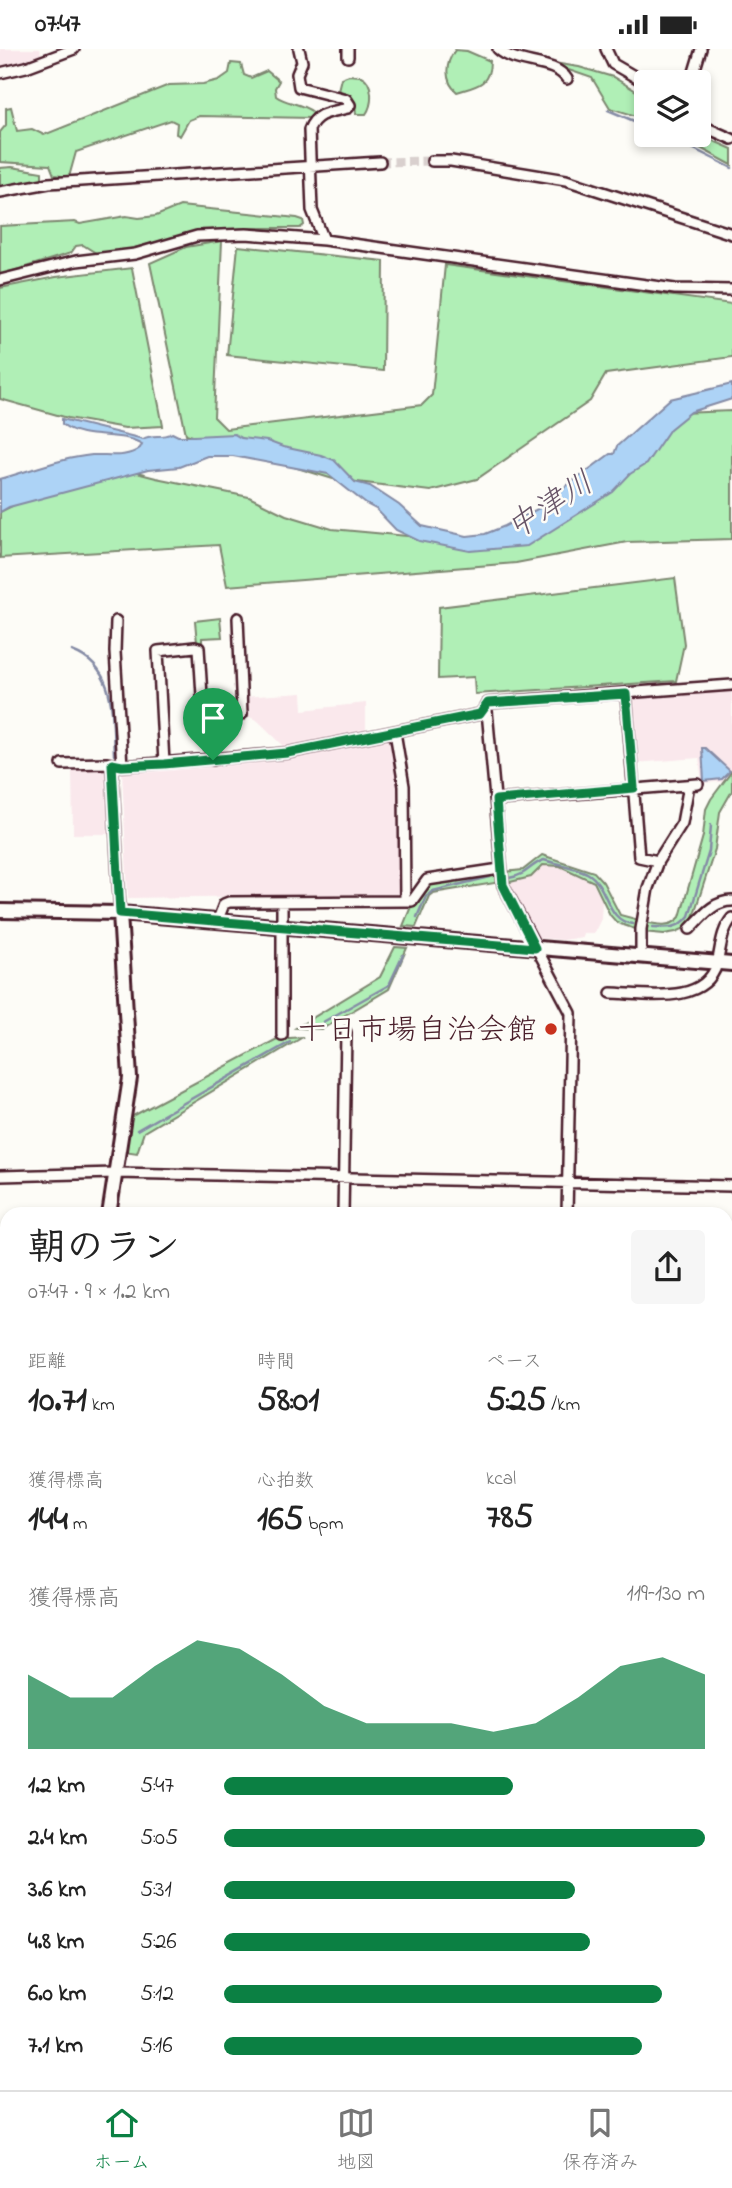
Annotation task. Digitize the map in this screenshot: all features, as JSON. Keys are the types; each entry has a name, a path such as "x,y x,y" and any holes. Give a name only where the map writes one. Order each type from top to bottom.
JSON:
{"street":[{"path":"0,73 26,67 74,49"},
{"path":"299,49 302,62 296,74 299,87 346,99 350,105 314,119 309,129 312,210 324,240"},
{"path":"498,49 511,57 560,71 567,79"},
{"path":"606,49 613,64 634,76"},
{"path":"695,70 701,49"},
{"path":"711,130 732,139"},
{"path":"432,161 533,172 566,180 732,234"},
{"path":"0,192 49,183 380,162"},
{"path":"0,280 76,261 135,254 197,236 246,234 324,240 675,289 732,290"},
{"path":"204,727 242,714 235,633 238,618"},
{"path":"110,1207 130,1078 120,913 116,621"},
{"path":"164,764 158,651 198,648 204,727 213,760"},
{"path":"62,764 164,764 287,753 480,714 488,703 732,685"},
{"path":"626,694 639,857 659,861"},
{"path":"484,709 487,711 503,885 571,1013 567,1207"},
{"path":"395,732 404,786 405,901"},
{"path":"496,800 694,784 682,823 659,861 648,888 641,929 641,956"},
{"path":"217,922 224,904 229,902 412,901 427,880 500,869"},
{"path":"690,929 712,907 732,899"},
{"path":"282,902 282,1035"},
{"path":"0,911 120,913 732,964"},
{"path":"611,993 671,995 698,988 712,978 724,929 732,918"},
{"path":"343,1207 346,1032"},
{"path":"0,1176 116,1173 732,1186"}],"shaded area":[{"path":"0,49 40,49 42,59 0,71"},
{"path":"732,688 732,781 724,790 721,782 702,783 699,758 635,763 629,700 632,696"},
{"path":"302,693 303,710 366,703 366,735 287,749 258,721 244,714 242,697"},
{"path":"394,738 402,797 403,892 400,894 128,898 122,771 288,757"},
{"path":"105,766 109,834 73,834 72,768"},
{"path":"543,865 560,867 592,882 602,900 601,919 594,933 583,933 582,937 563,940 537,938 508,883 531,878"}],"green space":[{"path":"504,49 522,58 579,67 613,77 634,90 634,115 610,108 592,78 557,66 521,59"},
{"path":"455,50 467,51 490,61 485,80 457,92 453,88 447,72"},
{"path":"231,63 241,64 244,75 251,78 267,71 279,81 275,88 276,96 313,112 311,118 199,116 189,120 180,136 176,134 177,123 171,120 76,152 69,177 54,175 50,165 0,162 0,132 6,125 6,108 11,107 17,131 32,129 44,135 169,85 203,84 219,80 229,73"},
{"path":"349,75 361,76 368,83 371,99 366,114 356,114 353,98 338,90 341,78"},
{"path":"711,140 732,149 732,165 698,147 711,147"},
{"path":"12,167 42,172 42,180 0,189 0,168"},
{"path":"180,206 297,218 303,220 304,225 300,228 245,228 192,233 119,252 96,253 83,245 76,246 71,253 0,275 0,226 75,222 80,224 126,216 139,218 156,216"},
{"path":"222,241 214,417 226,429 422,405 432,395 445,265 732,304 732,357 606,374 590,401 477,479 430,491 333,479 186,434 150,263 186,247"},
{"path":"238,246 384,261 383,371 227,355"},
{"path":"132,268 163,426 125,428 68,418 0,399 0,288 56,277"},
{"path":"732,411 732,539 627,542 516,563 227,586 219,545 0,558 0,512 98,463 249,497 286,515 332,529 504,545 680,413"},
{"path":"675,578 684,644 676,681 475,694 474,677 438,679 439,607"},
{"path":"220,618 222,637 202,638 202,643 197,643 195,621"},
{"path":"732,771 732,791 720,812 715,849 693,917 685,928 676,932 643,932 645,922 668,924 680,917 703,836 706,809"},
{"path":"542,855 594,872 603,882 620,915 639,920 638,930 617,923 610,915 594,882 560,866 543,865 531,877 506,883 504,872 523,870"},
{"path":"499,870 501,882 433,893 429,896 416,927 403,926 412,904 429,884"},
{"path":"395,947 407,948 389,989 322,1029 296,1028 380,977"},
{"path":"303,1037 144,1132 137,1153 124,1151 131,1117 277,1039"}],"water":[{"name":"中津川","path":"732,384 732,399 691,412 670,429 646,464 630,474 613,492 527,546 470,551 419,541 396,530 376,509 328,474 233,456 207,456 179,467 148,470 9,507 0,512 0,479 80,457 129,454 142,444 123,437 81,433 62,424 62,419 143,439 172,433 178,436 234,434 241,438 267,441 321,455 334,460 355,482 370,486 399,505 422,526 467,536 485,534 549,503 561,490 610,454 614,454 617,446 670,399"},
{"path":"702,748 730,771 722,779 704,781"}],"waterway":[{"path":"608,110 634,121"},
{"path":"690,147 732,168"},
{"path":"72,651 87,659 105,681 112,709 114,755"},
{"path":"653,927 677,925 689,916 709,851 711,825"},
{"path":"509,878 520,875 544,860 582,871 600,886 617,916 633,924"},
{"path":"417,917 426,896 433,891 490,877"},
{"path":"323,1022 389,985 403,955"},
{"path":"137,1130 290,1042"}],"tunnel":[{"path":"380,162 432,161"}],"place":[{"name":"十日市場自治会館","path":"551,1029"}],"route":[{"path":"626,694 634,788 496,800 503,885 535,948 120,913 112,764 122,766 213,760 287,753 395,732 480,714 488,703 626,694"}]}
